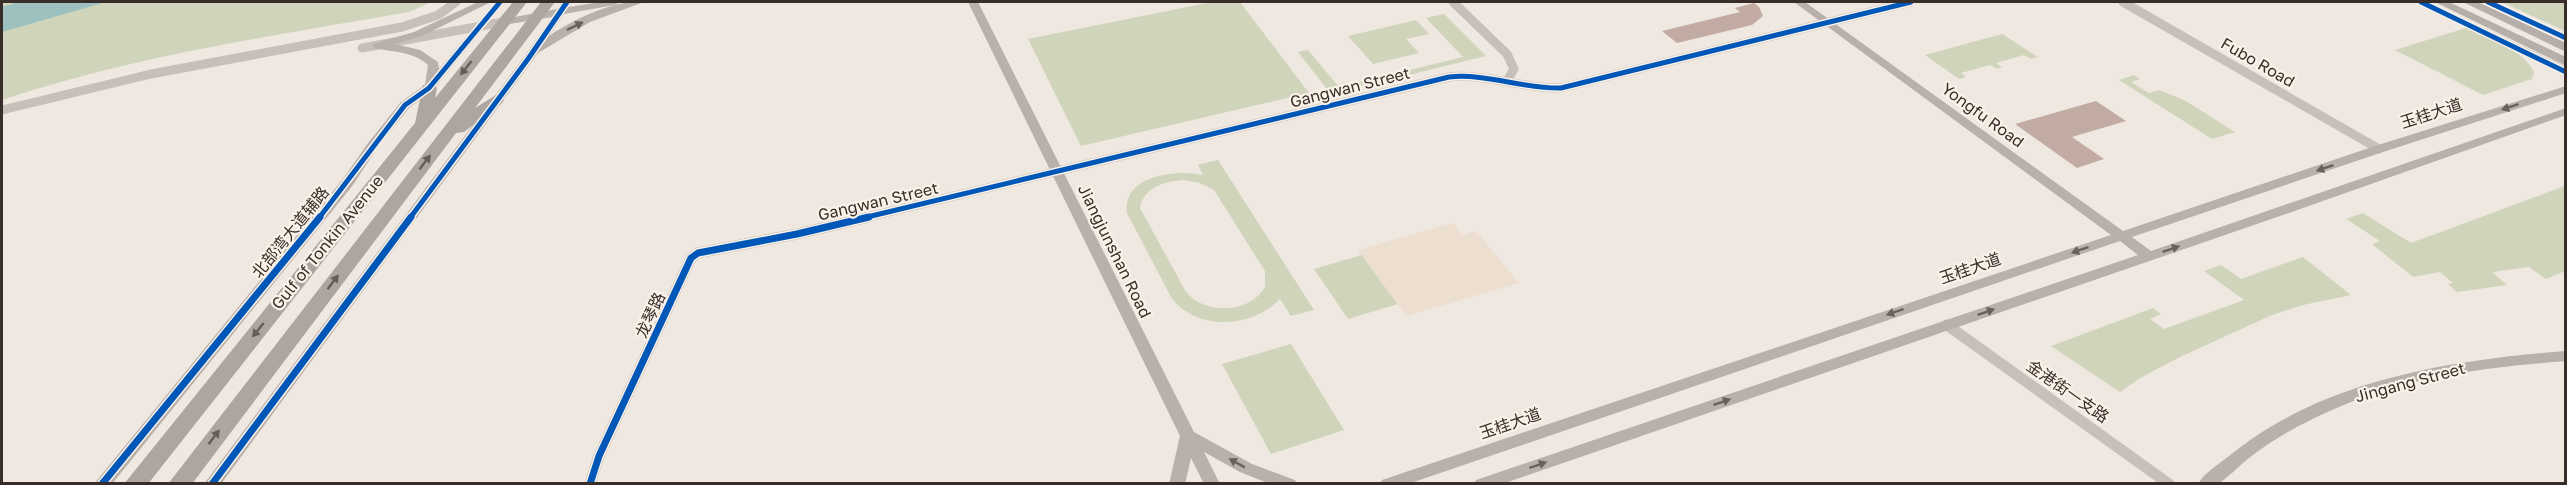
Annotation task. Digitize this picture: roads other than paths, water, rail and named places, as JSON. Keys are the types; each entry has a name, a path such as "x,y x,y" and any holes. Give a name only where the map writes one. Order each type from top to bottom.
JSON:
{"highway":[{"name":"Gulf of Tonkin Avenue","path":"135,483 520,2"},
{"name":"Gulf of Tonkin Avenue","path":"179,483 548,2"},
{"path":"422,124 429,88"},
{"path":"440,142 496,100"}],"main road":[{"path":"377,46 418,34 486,2"},
{"name":"北部湾大道辅路","path":"102,483 348,182 372,146 405,105 429,88 500,2"},
{"path":"212,483 528,59 567,2"},
{"path":"503,22 615,2"},
{"path":"528,59 546,43 570,28 602,14 639,2"},
{"name":"Jiangjunshan Road","path":"973,2 1212,483"},
{"name":"Yongfu Road","path":"1798,2 2149,256"},
{"path":"2421,2 2565,72"},
{"path":"2441,2 2565,62"},
{"path":"2469,2 2565,48"},
{"path":"2488,2 2565,38"},
{"path":"377,46 414,51 428,57 434,64 429,88"},
{"name":"玉桂大道","path":"1388,483 2379,149 2565,89"},
{"path":"1482,483 2149,256 2565,111"},
{"name":"Jingang Street","path":"2206,483 2274,432 2301,417 2364,392 2398,381 2465,367 2565,356"},
{"path":"1177,483 1188,436 1246,468 1289,483"}],"street":[{"path":"2,110 159,71 402,27 425,21 449,10 456,2"},
{"path":"1453,2 1507,54 1514,69 1507,81"},
{"name":"Gangwan Street","path":"797,234 1449,77 1475,75 1541,89 1561,88 1911,2"},
{"name":"Fubo Road","path":"2123,2 2379,149"},
{"path":"362,48 503,22"},
{"name":"龙琴路","path":"590,483 599,456 691,258 698,253 797,234"},
{"name":"金港街一支路","path":"1947,325 2169,483"}],"water":[{"path":"19,2 106,2 2,32 2,7"}]}
